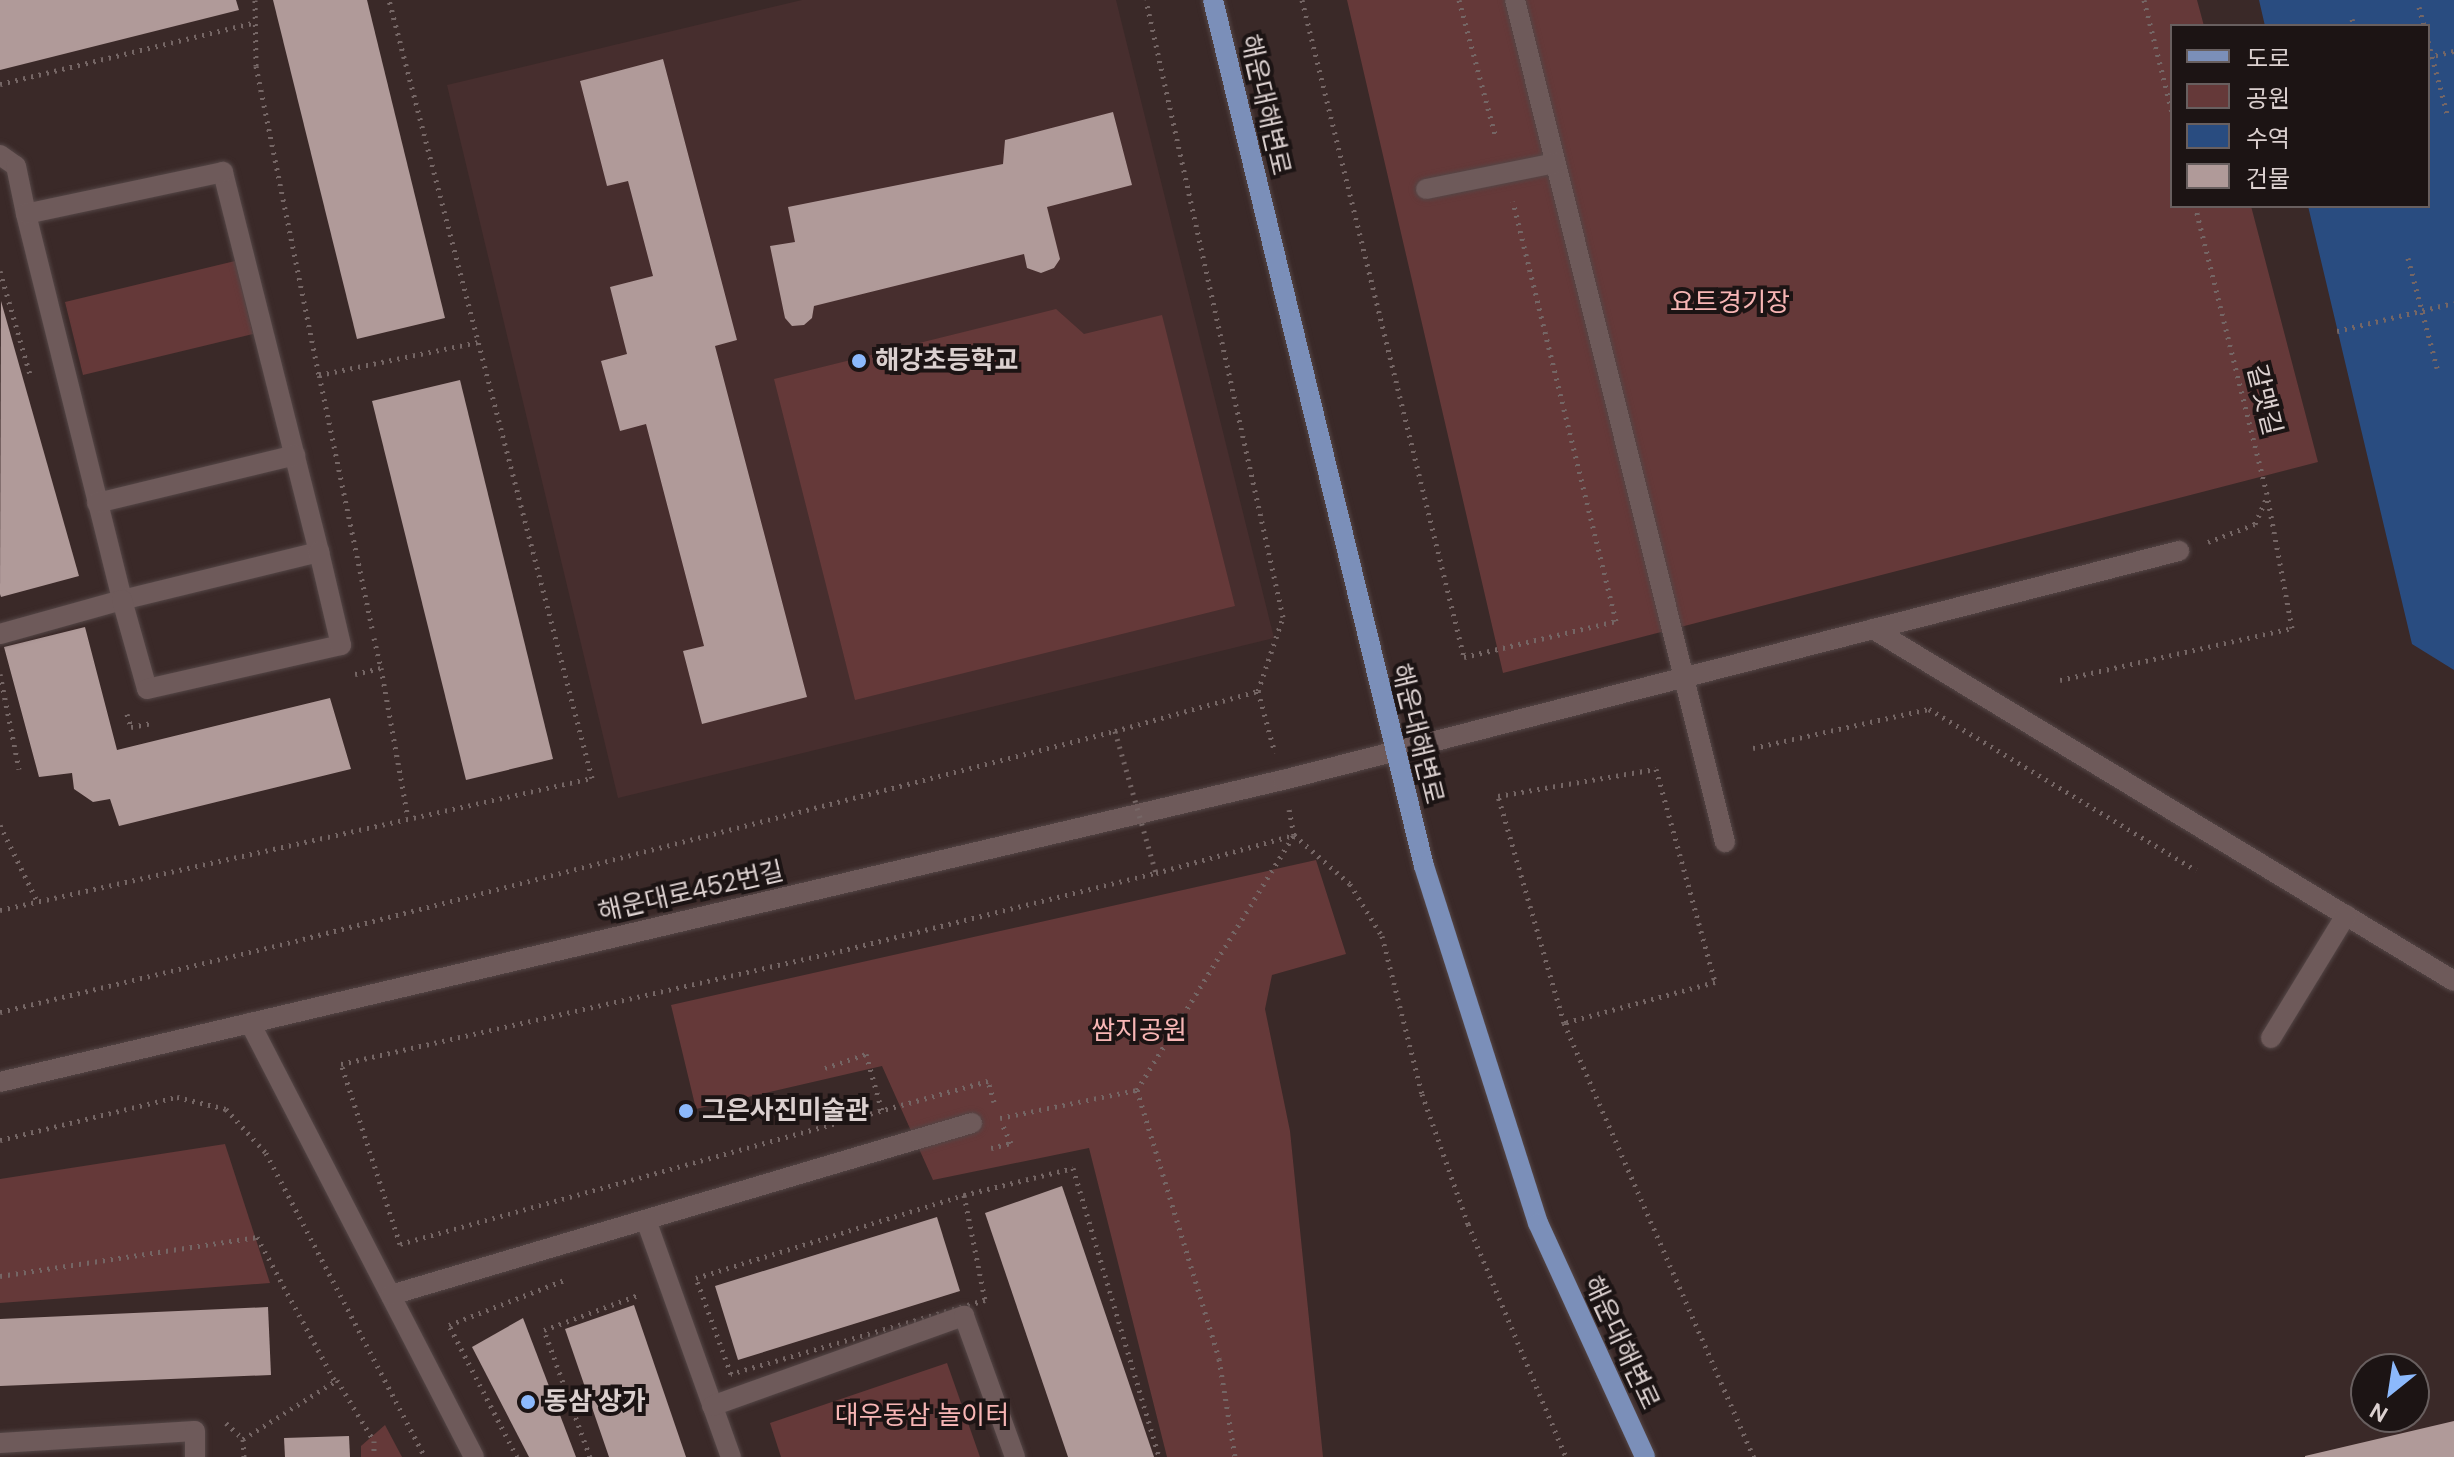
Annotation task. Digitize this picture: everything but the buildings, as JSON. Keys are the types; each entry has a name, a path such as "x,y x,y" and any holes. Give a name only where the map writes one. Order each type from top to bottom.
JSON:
{"main road":[{"name":"해운대해변로","path":"1213,0 1393,753 1424,866 1538,1223 1645,1457"}],"street":[{"path":"1515,0 1725,842"},
{"path":"0,155 16,166 26,214 97,503 147,689 341,645 223,172 26,214"},
{"path":"1426,189 1555,163"},
{"path":"97,503 295,455"},
{"name":"해운대로452번길","path":"0,1082 1393,753 2179,551"},
{"path":"0,634 122,600 319,552"},
{"path":"1873,629 2454,981"},
{"path":"2271,1038 2346,915"},
{"path":"250,1023 474,1457"},
{"path":"391,1295 972,1123"},
{"path":"646,1220 731,1457"},
{"path":"712,1406 964,1316 1015,1457"},
{"path":"0,1443 195,1431 195,1457"}],"path":[{"path":"255,0 256,66 381,668"},
{"path":"0,910 592,778 389,0"},
{"path":"0,1012 303,939 1115,731 1258,691 1283,617 1146,0"},
{"path":"1302,0 1464,657 1616,621 1512,196"},
{"path":"1459,0 1495,134"},
{"path":"2144,0 2170,104"},
{"path":"2419,7 2423,24"},
{"path":"0,84 256,22"},
{"path":"2448,117 2430,57 2454,51"},
{"name":"갈맷길","path":"2060,680 2292,628 2267,494 2196,208"},
{"path":"2408,258 2437,368"},
{"path":"0,271 35,390"},
{"path":"2337,331 2454,303"},
{"path":"319,375 478,342"},
{"path":"2179,551 2255,524 2263,511 2267,494"},
{"path":"0,674 19,769"},
{"path":"1753,748 1929,709 2196,870"},
{"path":"1115,731 1156,873"},
{"path":"1564,1023 1715,982 1656,769 1498,796 1564,1023 1754,1457"},
{"path":"0,825 37,901"},
{"path":"1294,835 1137,1090 999,1119 988,1081 400,1244 341,1064 840,951 1156,873 1294,835"},
{"path":"1294,835 1350,884 1382,936 1422,1094 1468,1224 1566,1457"},
{"path":"825,1068 866,1054 882,1111"},
{"path":"1137,1090 1219,1359 1235,1457"},
{"path":"0,1140 177,1097 226,1109 266,1153 425,1457"},
{"path":"964,1195 985,1300 731,1374 696,1278 964,1195 1073,1168 1159,1457"},
{"path":"0,1276 257,1237 335,1381 374,1441 374,1457"},
{"path":"517,1457 449,1325 580,1274"},
{"path":"590,1457 544,1330 650,1291"},
{"path":"244,1457 243,1439 335,1381"}],"shaded area":[{"name":"해강초등학교","path":"802,0 1116,0 1274,638 618,798 447,85"}],"green space":[{"name":"요트경기장","path":"1347,0 2197,0 2203,24 2170,24 2170,208 2252,208 2318,462 1503,673"},
{"path":"235,261 253,334 83,375 65,302"},
{"path":"1056,309 1084,334 1162,315 1235,606 855,700 774,379"},
{"name":"쌈지공원","path":"1316,860 1346,954 1272,975 1265,1009 1290,1131 1323,1457 1167,1457 1089,1148 933,1180 882,1066 696,1109 671,1005"},
{"path":"225,1144 270,1283 0,1303 0,1179"},
{"name":"대우동삼 놀이터","path":"947,1363 980,1457 781,1457 770,1423"},
{"path":"385,1425 402,1457 361,1457 361,1446"}],"water":[{"path":"2259,0 2454,0 2454,670 2412,644 2308,208 2430,208 2430,24 2265,24"}],"place":[{"name":"해강초등학교","path":"859,361"},
{"name":"그은사진미술관","path":"686,1111"},
{"name":"동삼 상가","path":"528,1402"}]}
